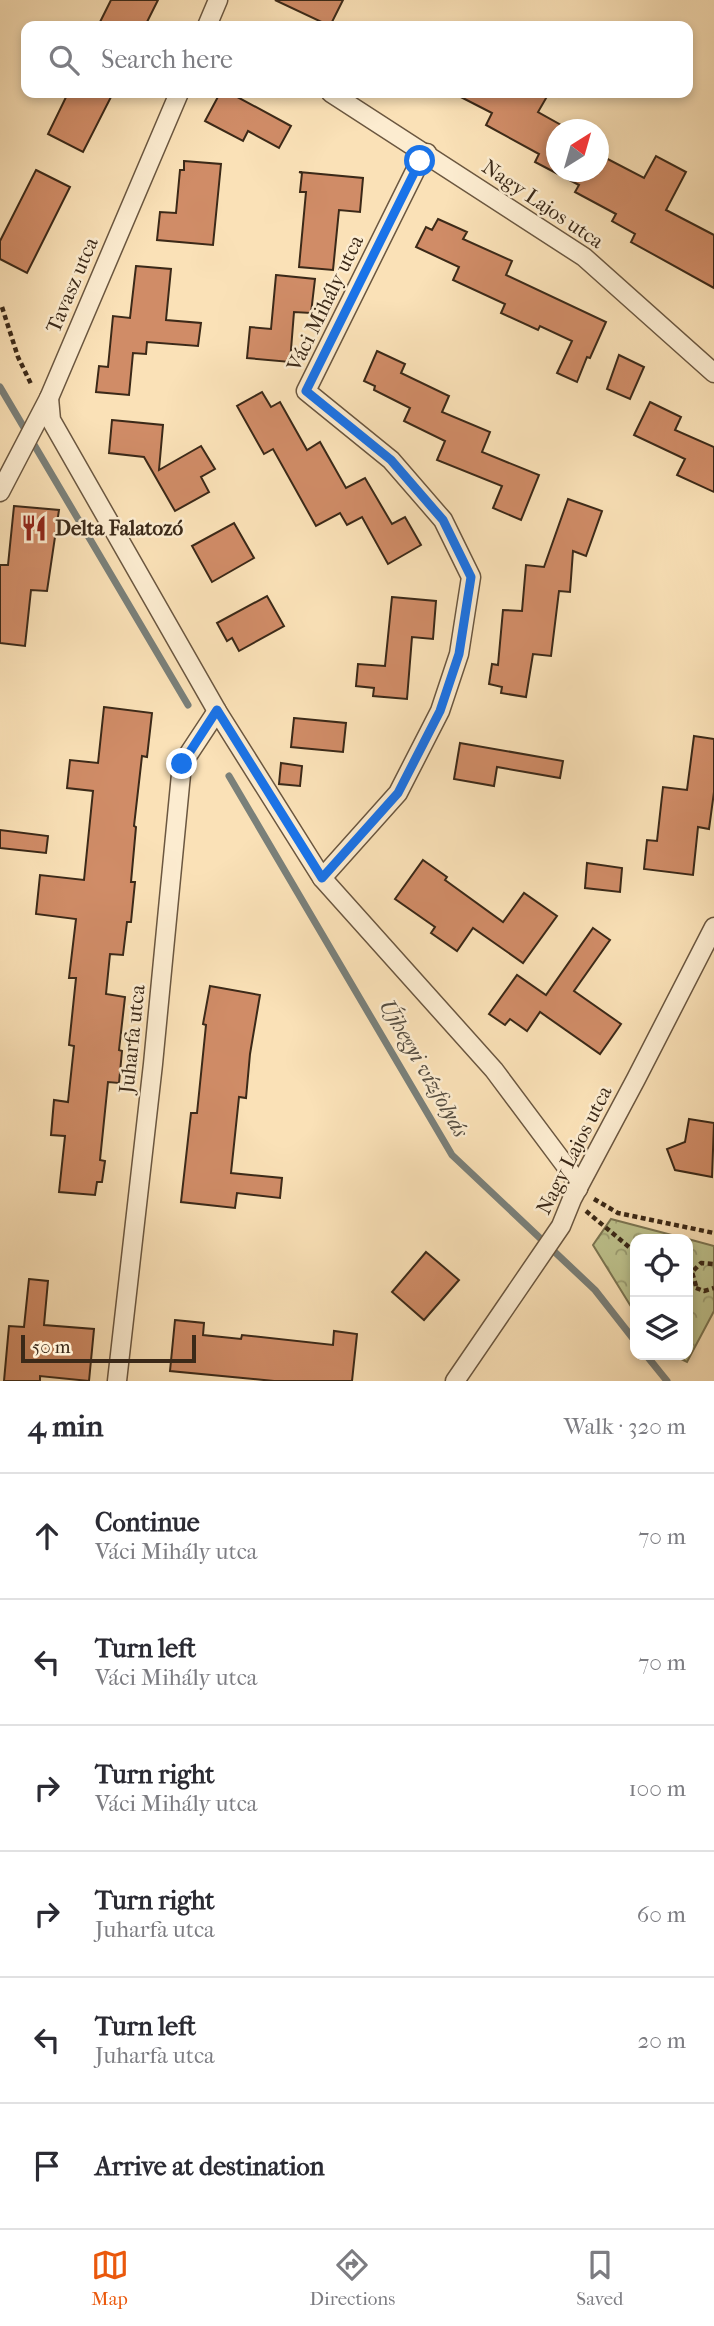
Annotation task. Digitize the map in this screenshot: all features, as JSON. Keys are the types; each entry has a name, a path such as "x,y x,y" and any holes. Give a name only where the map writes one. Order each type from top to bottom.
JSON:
{"street":[{"path":"215,21 218,0"},
{"name":"Tavasz utca","path":"0,492 46,403 177,98"},
{"name":"Nagy Lajos utca","path":"339,98 584,257 714,373"},
{"name":"Váci Mihály utca","path":"322,878 398,793 440,711 459,654 471,577 443,520 391,460 306,391 420,161 427,153"},
{"path":"46,403 51,420 217,710 322,878 494,1070 571,1173 575,1194"},
{"name":"Juharfa utca","path":"117,1381 153,1063 182,764 217,710"},
{"name":"Nagy Lajos utca","path":"455,1381 561,1226 575,1194 714,927"}],"path":[{"path":"2,307 18,357 46,403"},
{"path":"575,1194 618,1213 714,1233"},
{"path":"575,1194 630,1247"},
{"path":"696,1286 692,1272 701,1263 714,1264"},
{"path":"693,1286 704,1291 714,1288"}],"green space":[{"path":"611,1219 668,1234 630,1234 630,1305 593,1245"},
{"path":"693,1240 714,1246 714,1311 693,1351"}],"building":[{"path":"111,0 158,0 148,21 100,21"},
{"path":"275,0 343,0 332,21 319,21"},
{"path":"66,98 110,98 83,152 48,134"},
{"path":"217,98 239,98 291,126 279,148 248,131 243,141 205,121"},
{"path":"463,98 546,98 538,112 550,119 546,119 546,168 535,162 539,154 486,125 492,113"},
{"path":"656,156 686,172 666,210 714,235 714,288 631,242 635,234 612,221 616,214 575,192 579,185 573,182 609,182 609,160 644,178"},
{"path":"184,161 221,164 213,245 157,240 160,212 176,213 180,170 184,170"},
{"path":"36,170 70,187 27,273 0,259 0,241"},
{"path":"299,172 363,178 360,212 339,210 333,270 299,267 306,192 300,192 302,173"},
{"path":"438,219 467,232 463,239 512,261 506,275 606,322 577,382 557,373 572,341 540,326 538,330 501,313 505,304 453,280 459,267 416,247 426,227 432,230"},
{"path":"136,266 171,269 166,320 201,323 198,346 147,342 146,354 133,353 129,395 96,392 99,366 108,367 113,316 130,318"},
{"path":"276,275 315,279 311,313 294,312 290,362 247,358 250,327 271,329"},
{"path":"377,351 405,364 401,373 449,396 442,412 490,432 482,452 539,475 521,520 493,508 502,486 437,460 445,441 404,421 410,408 374,390 375,386 364,381"},
{"path":"619,355 644,367 630,399 607,389"},
{"path":"262,392 271,407 280,402 307,450 320,442 346,488 365,478 392,524 405,517 421,545 388,564 362,517 347,525 340,513 316,526 273,449 264,454 237,406"},
{"path":"650,402 681,417 675,430 714,447 714,492 677,475 685,459 634,435"},
{"path":"112,420 163,425 159,470 201,446 215,469 201,477 209,492 175,511 144,457 109,453"},
{"path":"568,499 602,511 586,556 573,551 570,592 559,591 551,656 533,654 526,697 501,693 502,687 489,684 492,664 498,665 503,610 522,611 526,565 544,567"},
{"path":"14,506 59,510 47,591 31,590 25,646 0,643 0,565 8,565"},
{"path":"234,523 254,558 212,582 192,546"},
{"path":"267,596 284,626 239,651 232,638 227,641 217,623"},
{"path":"392,597 436,601 433,639 412,637 407,699 373,696 374,688 356,686 358,664 385,666"},
{"path":"104,707 152,713 147,757 142,756 134,826 131,882 135,882 131,922 127,922 123,955 110,954 106,994 125,997 119,1050 122,1051 119,1083 108,1082 100,1160 105,1161 102,1182 97,1182 95,1195 59,1192 65,1136 51,1135 54,1100 68,1102 74,1046 69,1045 76,978 69,978 76,919 36,914 40,875 84,880 93,791 67,788 70,760 98,763"},
{"path":"294,718 346,723 343,752 291,747"},
{"path":"694,736 714,739 714,792 709,829 698,827 693,875 644,869 647,840 657,841 663,787 687,790"},
{"path":"460,743 563,761 560,778 497,767 494,786 454,779"},
{"path":"281,763 302,766 300,786 279,784"},
{"path":"0,830 48,836 46,853 0,848"},
{"path":"423,860 447,877 445,880 503,922 524,893 557,916 523,963 473,928 457,951 431,933 435,927 395,899"},
{"path":"587,863 622,868 620,892 585,888"},
{"path":"593,928 610,940 574,991 621,1024 600,1054 540,1012 527,1031 510,1019 505,1025 489,1014 517,975 546,995"},
{"path":"210,986 260,995 246,1098 239,1097 231,1173 282,1178 280,1198 237,1193 235,1208 181,1202 191,1113 197,1113 206,1025 203,1024"},
{"path":"689,1119 714,1123 712,1177 675,1170 667,1149 685,1142"},
{"path":"426,1252 459,1280 424,1320 392,1292"},
{"path":"29,1279 48,1281 44,1325 94,1329 89,1381 40,1376 40,1381 4,1381 9,1326 24,1327"},
{"path":"175,1320 204,1323 203,1335 241,1339 242,1335 333,1345 334,1331 357,1334 352,1381 274,1381 170,1371"}],"waterway":[{"name":"Újhegyi vízfolyás","path":"0,387 188,705"},
{"name":"Újhegyi vízfolyás","path":"229,776 452,1155 595,1290 630,1335"},
{"name":"Újhegyi vízfolyás","path":"650,1360 667,1381"}],"place":[{"name":"Delta Falatozó","path":"34,528"}],"route":[{"path":"182,764 217,710 322,878 398,793 440,711 459,654 471,577 443,520 391,460 306,391 420,161"}]}
